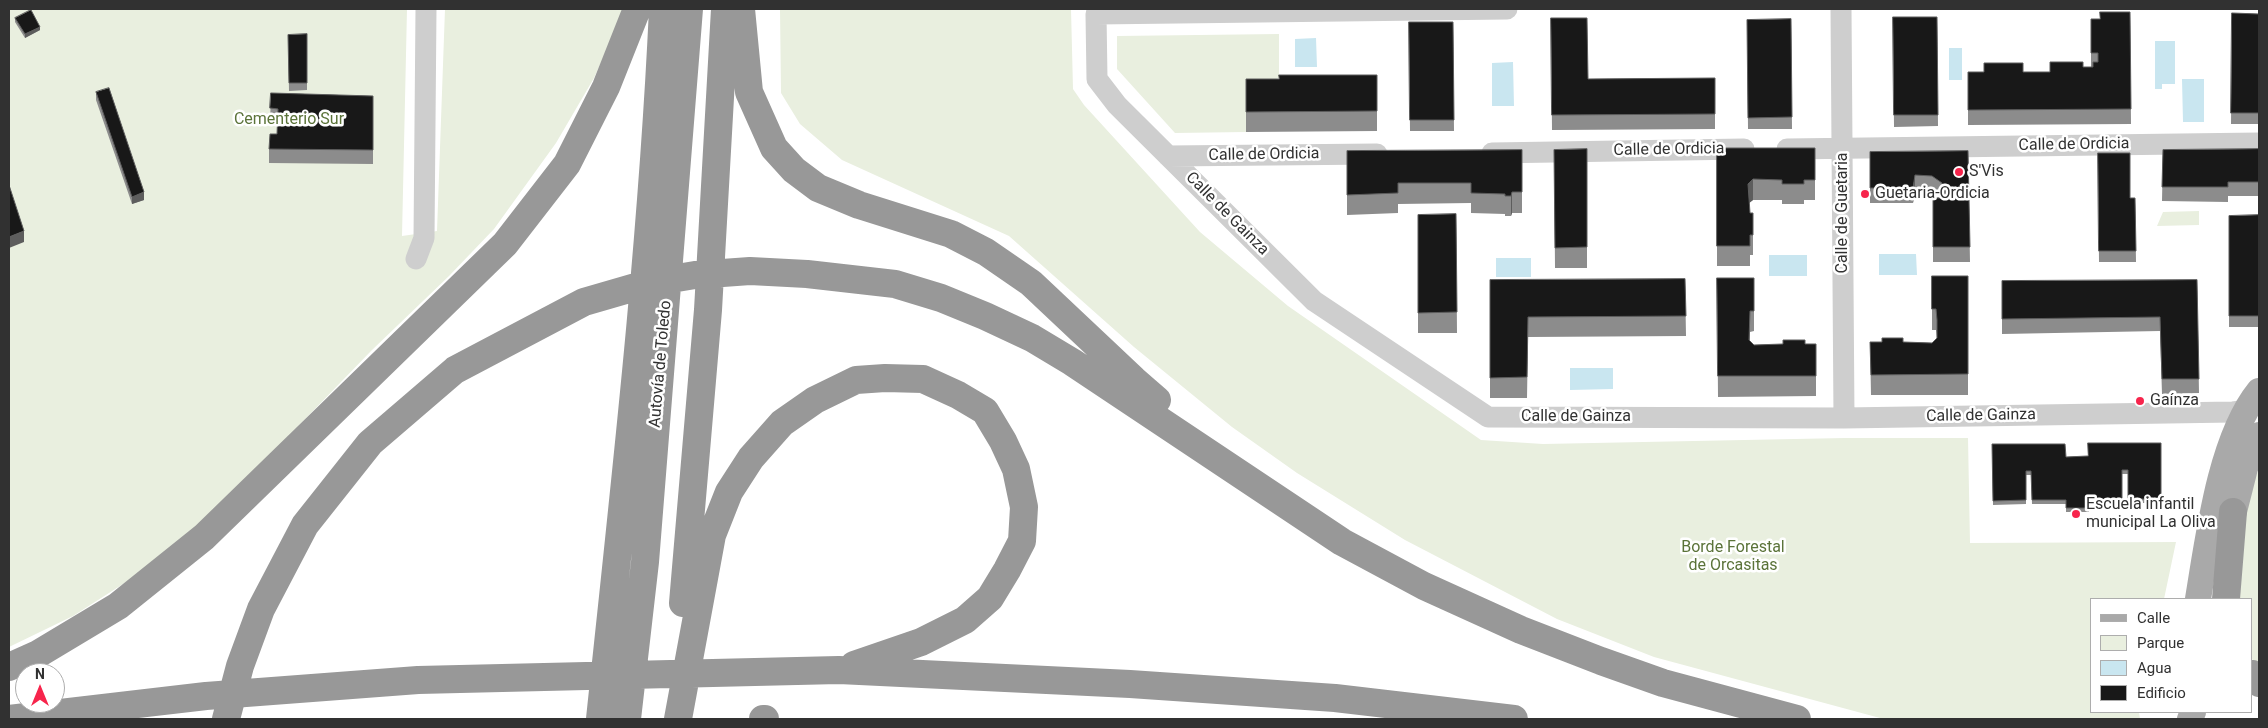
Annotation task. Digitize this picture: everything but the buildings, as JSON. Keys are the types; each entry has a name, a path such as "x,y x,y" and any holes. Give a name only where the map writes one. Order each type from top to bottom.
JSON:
{"highway":[{"path":"9,667 38,654 118,606 204,537 505,244 567,164 606,87 637,9"},
{"path":"600,719 647,243 660,87 663,9"},
{"name":"Autovía de Toledo","path":"627,719 645,562 689,9"},
{"path":"672,719 708,310 725,9"},
{"path":"741,9 749,92 774,148 794,170 818,188 859,205 951,234 986,252 1031,283 1134,380 1275,498"},
{"path":"226,719 240,666 261,610 305,525 370,443 455,370 584,302 653,282 695,275 750,271 807,274 894,284 942,298 1032,338 1122,394 1148,414 1342,542 1408,577 1521,630 1601,662 1662,683 1797,719"},
{"path":"678,719 712,535 729,492 751,458 782,423 815,400 856,380 885,378 923,379 958,395 985,411 1003,441 1016,469 1024,507 1022,541 990,598 965,620 921,642 839,670"},
{"path":"2226,598 2233,512"},
{"path":"9,719 206,696 418,680 550,675 839,670 1130,684 1335,698 1514,719"}],"main road":[{"path":"2198,598 2222,478 2236,434 2253,401"},
{"path":"2215,598 2233,512 2245,468 2259,435"}],"street":[{"path":"416,259 424,238 426,9"},
{"name":"Calle de Gainza","path":"1507,9 1096,14 1097,79 1117,105 1314,301 1488,417 1844,418 2233,412 2253,401"},
{"name":"Calle de Guetaria","path":"1841,9 1844,418"},
{"name":"Calle de Ordicia","path":"1471,153 2259,143"},
{"name":"Calle de Ordicia","path":"1168,156 1392,154"}],"green space":[{"name":"Cementerio Sur","path":"9,9 407,9 402,236 437,231 445,9 625,9 594,78 556,143 494,229 449,276 372,350 247,479 170,554 73,616 9,647"},
{"name":"Borde Forestal de Orcasitas","path":"780,9 1071,9 1073,89 1084,105 1200,232 1288,306 1481,440 1543,444 1845,438 1968,438 1970,543 2176,542 2164,598 2090,598 2090,713 2139,713 2140,719 1880,718 1654,657 1557,619 1405,540 1297,473 1232,427 1134,347 1009,236 842,160 800,124 781,93"},
{"path":"1279,34 1279,78 1246,89 1246,132 1175,133 1117,69 1117,36"},
{"path":"2199,211 2199,225 2157,226 2163,212"},
{"path":"2259,468 2259,670 2253,661 2253,598 2236,598 2242,532"}],"water":[{"path":"1316,38 1317,67 1295,67 1295,39"},
{"path":"2155,41 2175,41 2175,84 2162,84 2162,89 2155,89"},
{"path":"1949,48 1962,48 1962,80 1949,80"},
{"path":"1513,62 1514,106 1492,106 1492,63"},
{"path":"2182,79 2204,79 2204,122 2183,122"},
{"path":"1879,254 1916,254 1917,275 1879,275"},
{"path":"1769,255 1807,255 1807,276 1769,276"},
{"path":"1496,258 1531,258 1531,277 1496,277"},
{"path":"1570,368 1613,368 1613,389 1570,390"}],"place":[{"name":"S'Vis","path":"1959,172"},
{"name":"Guetaria-Ordicia","path":"1865,194"},
{"name":"Gaínza","path":"2140,401"},
{"name":"Escuela infantil municipal La Oliva","path":"2076,514"}]}
